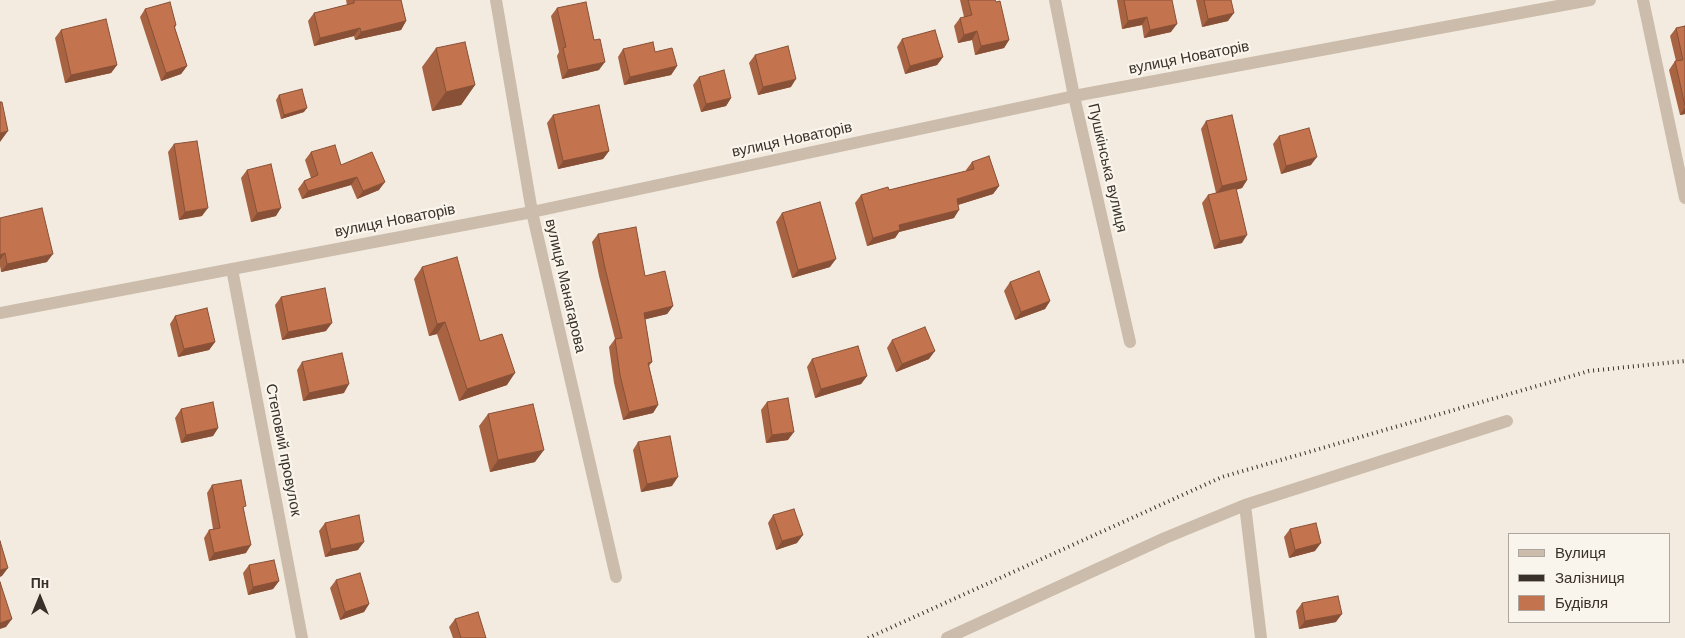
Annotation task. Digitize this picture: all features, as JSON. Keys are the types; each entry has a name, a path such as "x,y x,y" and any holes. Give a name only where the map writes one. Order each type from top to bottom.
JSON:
{"street":[{"name":"вулиця Манагарова","path":"496,0 532,212 616,577"},
{"name":"Пушкінська вулиця","path":"1055,0 1074,96 1130,342"},
{"name":"вулиця Новаторів","path":"0,313 532,212 1074,96 1590,0"},
{"path":"1643,0 1685,198"},
{"name":"Степовий провулок","path":"232,269 302,638"},
{"path":"947,638 1165,538 1245,505 1506,422"},
{"path":"1245,505 1261,638"}],"building":[{"path":"354,0 401,0 406,21 361,32 360,28 320,38 314,13 354,3"},
{"path":"968,0 1000,1 1009,40 981,46 977,31 964,35 960,18 972,15"},
{"path":"1124,0 1172,0 1177,24 1150,30 1147,17 1128,21"},
{"path":"1204,0 1231,0 1234,13 1208,19"},
{"path":"170,2 176,25 174,26 187,66 166,73 145,9"},
{"path":"586,2 594,40 600,39 605,62 568,70 563,48 566,47 557,8"},
{"path":"106,19 117,65 71,75 61,30"},
{"path":"1685,26 1685,106 1675,61 1683,60 1676,28"},
{"path":"935,30 943,57 910,66 902,39"},
{"path":"465,42 475,85 446,92 436,48"},
{"path":"653,42 655,52 672,48 677,66 630,77 623,49"},
{"path":"788,46 796,79 763,87 755,55"},
{"path":"724,70 731,98 706,104 699,77"},
{"path":"302,89 307,108 284,115 279,95"},
{"path":"0,102 2,102 8,131 0,133"},
{"path":"599,105 609,151 563,161 553,115"},
{"path":"1232,115 1247,180 1222,186 1206,121"},
{"path":"1309,128 1317,157 1286,166 1279,136"},
{"path":"197,141 208,208 185,212 174,144"},
{"path":"335,145 341,165 372,152 385,182 363,191 357,177 308,191 304,181 318,175 311,152"},
{"path":"989,156 999,186 957,199 959,210 899,225 900,230 873,238 861,195 888,187 889,190 974,169 972,162"},
{"path":"271,164 281,208 257,213 247,170"},
{"path":"1236,188 1247,235 1220,241 1208,195"},
{"path":"820,202 836,259 798,270 782,213"},
{"path":"42,208 53,254 7,264 5,253 0,255 0,218"},
{"path":"636,227 645,276 665,271 673,306 644,313 652,362 648,363 658,405 629,412 620,375 615,339 622,338 598,234"},
{"path":"457,257 480,341 502,334 515,373 467,389 445,322 437,324 422,267"},
{"path":"1039,271 1050,301 1021,312 1010,282"},
{"path":"325,288 332,323 288,332 281,297"},
{"path":"207,308 215,342 184,349 175,316"},
{"path":"925,327 935,351 902,364 892,340"},
{"path":"858,346 867,376 821,389 812,359"},
{"path":"342,353 349,384 309,393 302,362"},
{"path":"788,398 794,432 772,435 767,402"},
{"path":"213,402 218,428 186,435 181,409"},
{"path":"533,404 544,450 498,460 488,414"},
{"path":"670,436 678,477 647,484 638,442"},
{"path":"241,480 246,506 243,507 251,545 214,553 209,530 220,528 212,485"},
{"path":"794,509 803,535 782,541 773,515"},
{"path":"359,515 364,542 331,549 325,523"},
{"path":"1316,523 1321,543 1295,550 1290,529"},
{"path":"0,541 8,568 0,570"},
{"path":"274,560 279,581 253,587 249,565"},
{"path":"360,573 369,604 345,612 336,580"},
{"path":"0,582 12,619 0,623"},
{"path":"1338,596 1342,614 1305,621 1302,603"},
{"path":"478,612 486,638 461,638 455,619"}],"railway":[{"path":"868,638 1222,477 1589,371 1685,361"}]}
